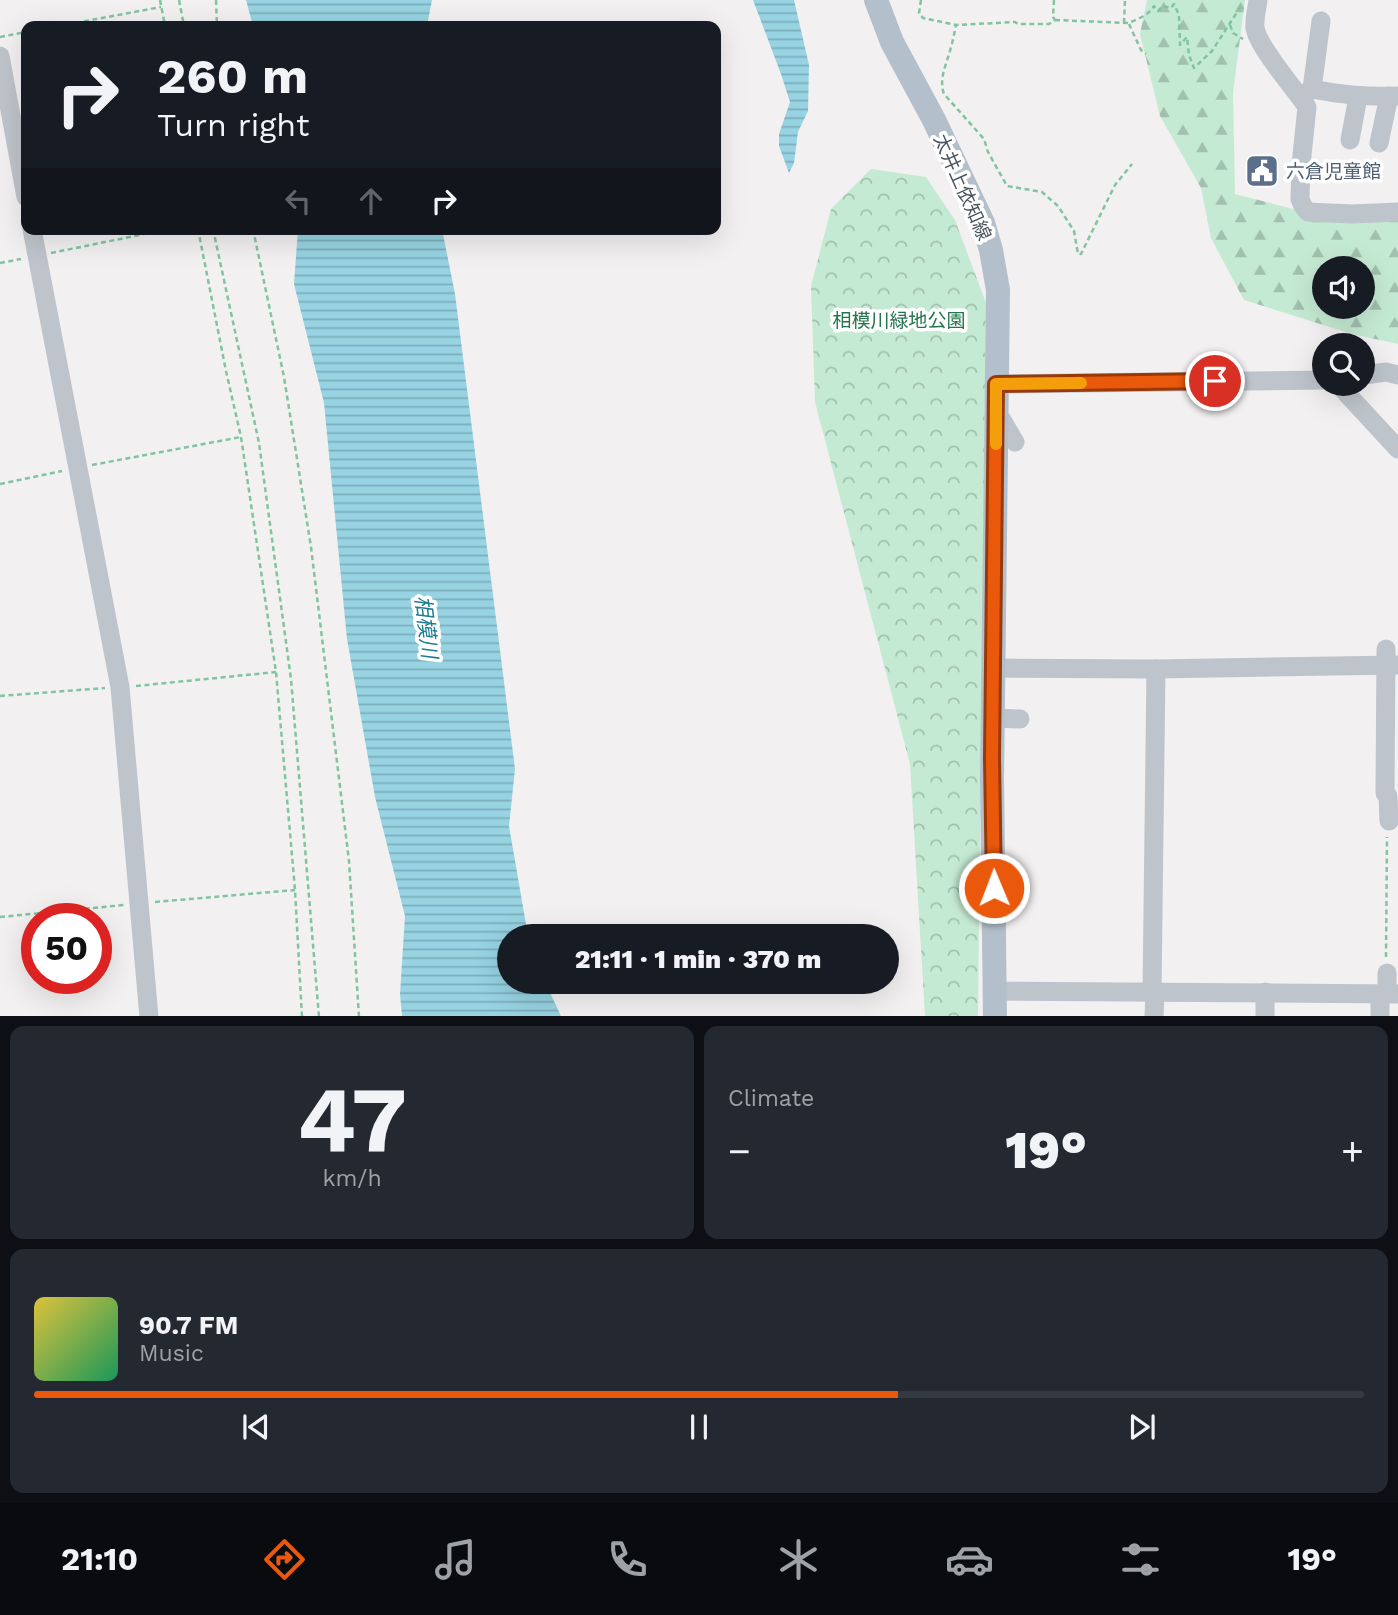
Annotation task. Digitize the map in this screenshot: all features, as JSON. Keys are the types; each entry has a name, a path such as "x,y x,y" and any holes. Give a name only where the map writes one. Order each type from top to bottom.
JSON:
{"main road":[{"name":"太井上依知線","path":"876,0 892,42 934,120 983,223 998,290 993,667 995,1016"}],"street":[{"path":"1258,0 1255,25 1257,36 1283,75 1306,93 1358,97 1394,96 1379,143"},
{"path":"1317,27 1306,93 1300,199 1303,206 1308,212 1398,212"},
{"path":"0,56 21,170"},
{"path":"1350,140 1358,97"},
{"path":"33,235 120,687 149,1016"},
{"path":"1375,374 1386,372 1398,376"},
{"path":"996,384 1312,380"},
{"path":"1349,396 1398,449"},
{"path":"996,417 1002,420 1016,442"},
{"path":"993,667 1156,669 1390,659 1385,793 1388,796 1389,821"},
{"path":"1154,1016 1156,669"},
{"path":"993,718 1020,719"},
{"path":"1380,1016 1388,994 1387,973"},
{"path":"995,991 1388,994"},
{"path":"1265,992 1265,1016"}],"path":[{"path":"160,0 164,21"},
{"path":"179,0 183,21"},
{"path":"216,0 217,21"},
{"path":"921,0 919,13 923,18 956,25 1015,22 1049,24 1055,19 1126,23 1140,19 1154,6 1158,11 1163,6 1171,8 1174,4 1179,15 1180,45 1187,37 1194,68 1212,51 1244,0"},
{"path":"1055,0 1055,19"},
{"path":"1125,0 1126,23 1146,54"},
{"path":"86,21 161,7"},
{"path":"956,25 943,74 941,86 944,94 984,139 988,152 1007,186 1042,192 1058,206 1074,231 1078,254 1115,185 1132,164"},
{"path":"0,37 21,33"},
{"path":"0,263 139,235"},
{"path":"199,235 241,438 276,672 295,890 302,1016"},
{"path":"215,235 258,443 288,653 319,1016"},
{"path":"254,235 284,377 311,547 349,861 359,1016"},
{"path":"0,484 241,438"},
{"path":"0,696 276,672"},
{"path":"1387,973 1389,821"}],"green space":[{"path":"1147,0 1245,0 1233,93 1235,194 1343,222 1398,220 1398,344 1375,339 1375,333 1349,333 1244,300 1211,238 1201,188 1160,116 1140,34"},
{"name":"相模川緑地公園","path":"871,169 926,177 955,220 986,303 978,1016 925,1016 910,764 815,402 811,286 831,209"}],"water":[{"path":"246,0 432,0 428,21 252,21"},
{"path":"753,0 794,0 809,65 808,111 798,132 794,163 789,173 779,146 779,134 790,102"},
{"name":"相模川","path":"298,235 443,235 455,294 515,769 509,826 526,924 497,924 497,994 551,994 561,1016 402,1016 400,994 405,916 375,797 347,639 324,403 294,284"}],"slow traffic":[{"path":"996,444 996,384 1081,383"}],"place":[{"name":"六倉児童館","path":"1262,171"}],"route":[{"path":"994,888 992,758 996,384 1215,381"}]}
